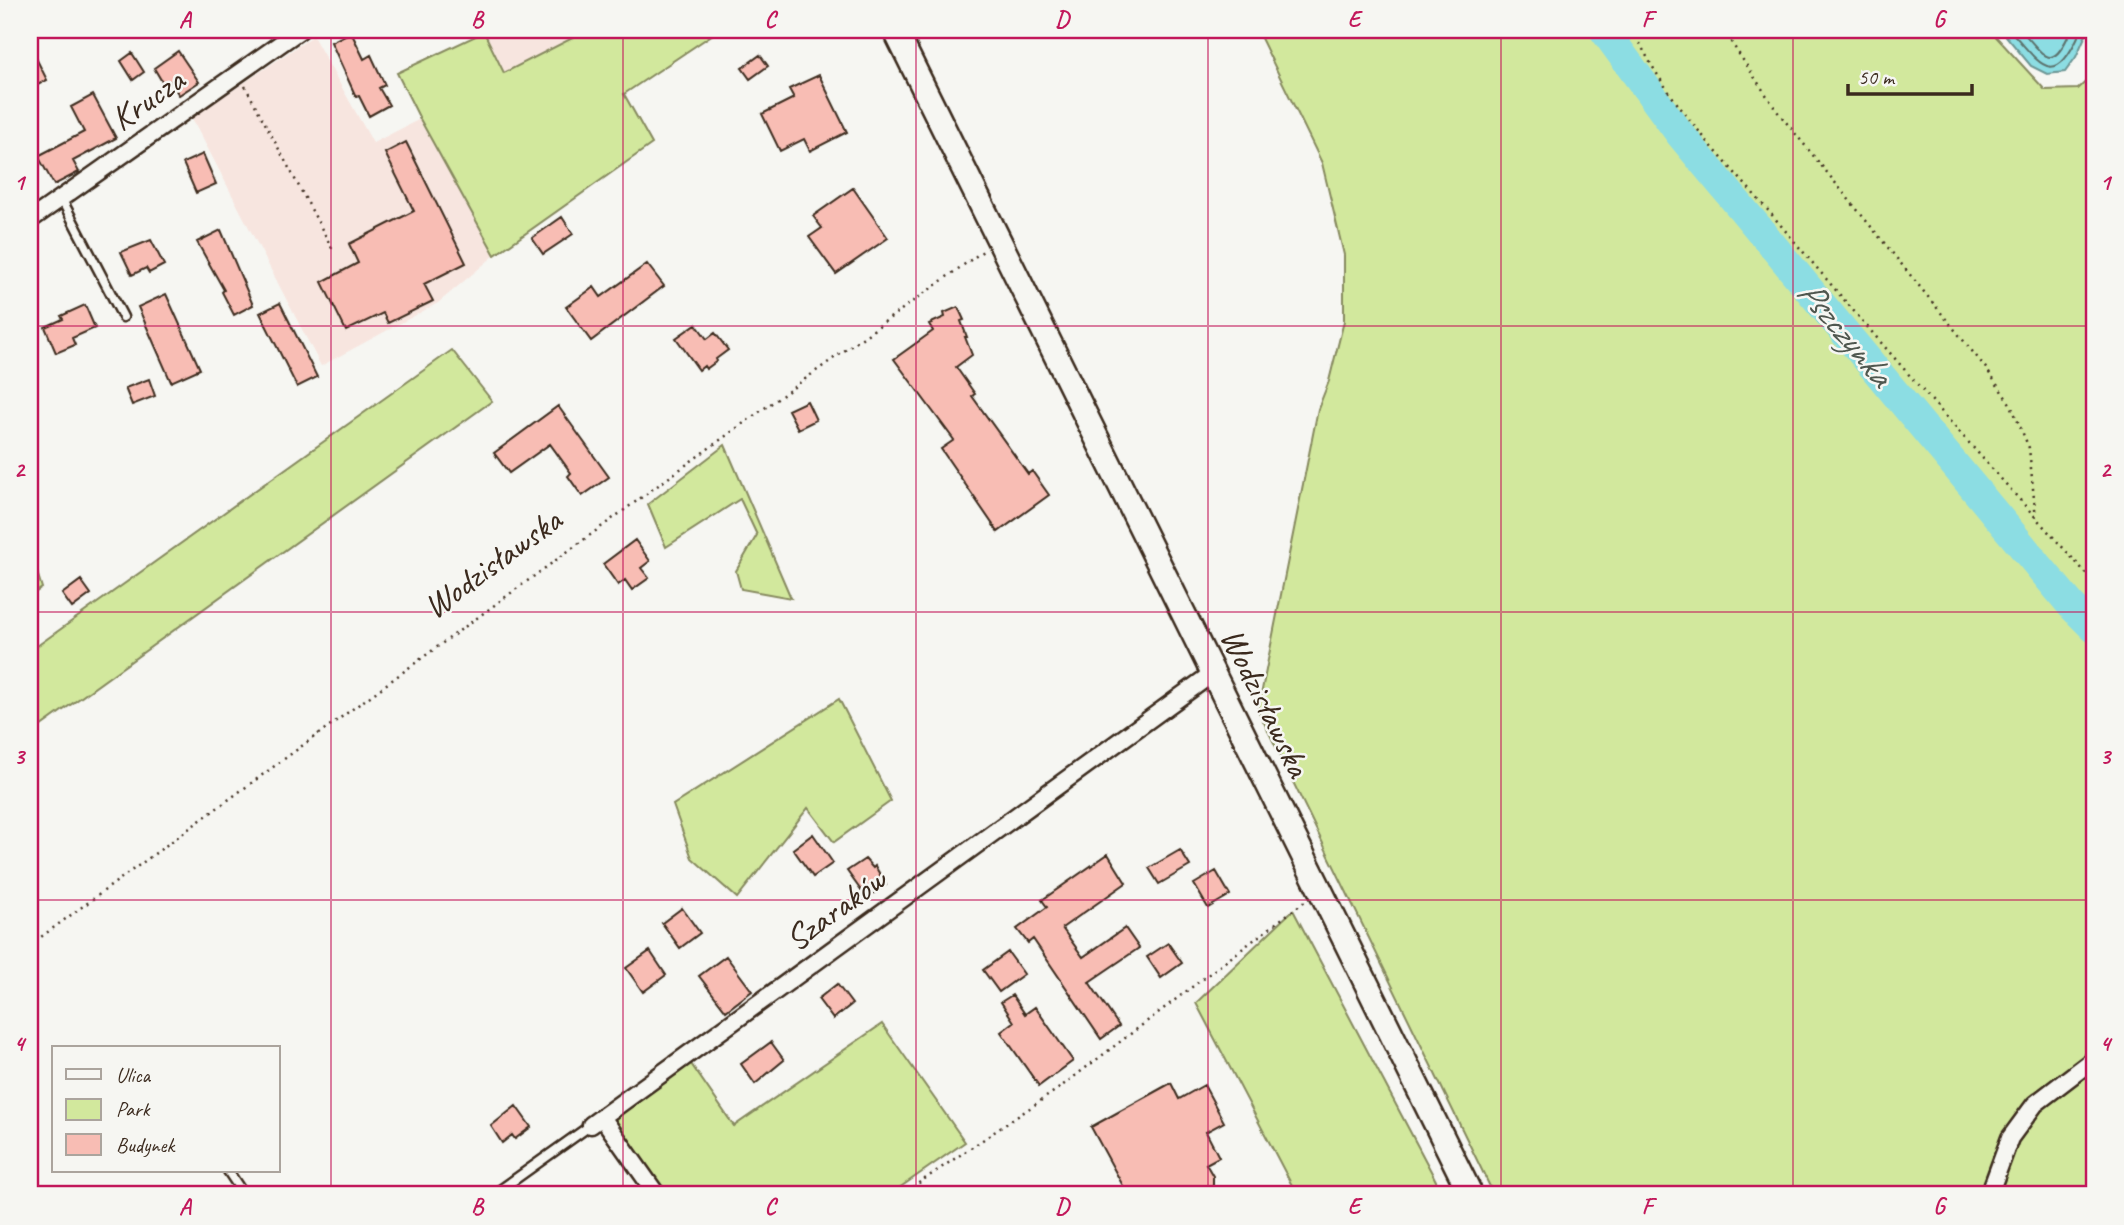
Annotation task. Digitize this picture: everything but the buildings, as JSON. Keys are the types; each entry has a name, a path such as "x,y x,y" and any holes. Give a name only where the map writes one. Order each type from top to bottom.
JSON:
{"main road":[{"name":"Wodzisławska","path":"895,30 1471,1195"}],"street":[{"name":"Krucza","path":"30,220 300,30"},
{"name":"Szaraków","path":"597,1121 1213,673"},
{"path":"1989,1195 2010,1138 2035,1104 2094,1059"},
{"path":"597,1121 657,1195"}],"lane":[{"path":"61,198 123,317"},
{"name":"Szaraków","path":"493,1195 597,1121"},
{"path":"229,1172 244,1195"}],"path":[{"path":"1634,30 1646,57 1696,124 1837,293 2094,582"},
{"path":"1723,30 1777,111 1985,367 2011,405 2029,448 2036,519"},
{"path":"239,73 333,250"},
{"name":"Wodzisławska","path":"30,945 716,443 999,240"},
{"path":"901,1195 1058,1089 1320,890"}],"shaded area":[{"path":"483,30 586,30 586,31 504,74"},
{"path":"313,36 373,143 420,119 495,255 438,303 321,366 192,118"}],"green space":[{"path":"588,30 719,30 624,94 652,144 495,255 397,73 484,32 504,73"},
{"path":"1257,30 1990,30 2045,90 2078,89 2094,74 2094,1195 1494,1195 1258,710 1318,409 1329,381 1344,321 1344,255 1322,163"},
{"path":"452,350 492,401 30,734 30,651"},
{"path":"725,445 791,598 741,589 736,571 757,535 740,499 666,547 648,504"},
{"path":"30,550 42,588 30,596"},
{"path":"839,699 891,801 834,842 808,808 737,898 692,858 673,805"},
{"path":"1293,910 1443,1195 1297,1195 1196,1003"},
{"path":"882,1024 965,1142 889,1195 665,1195 610,1118 689,1061 734,1126"}],"water":[{"path":"2001,30 2088,30 2076,57 2065,72 2047,74 2031,66"}],"waterway":[{"name":"Pszczynka","path":"1604,30 1680,134 2071,605 2094,628"}]}
